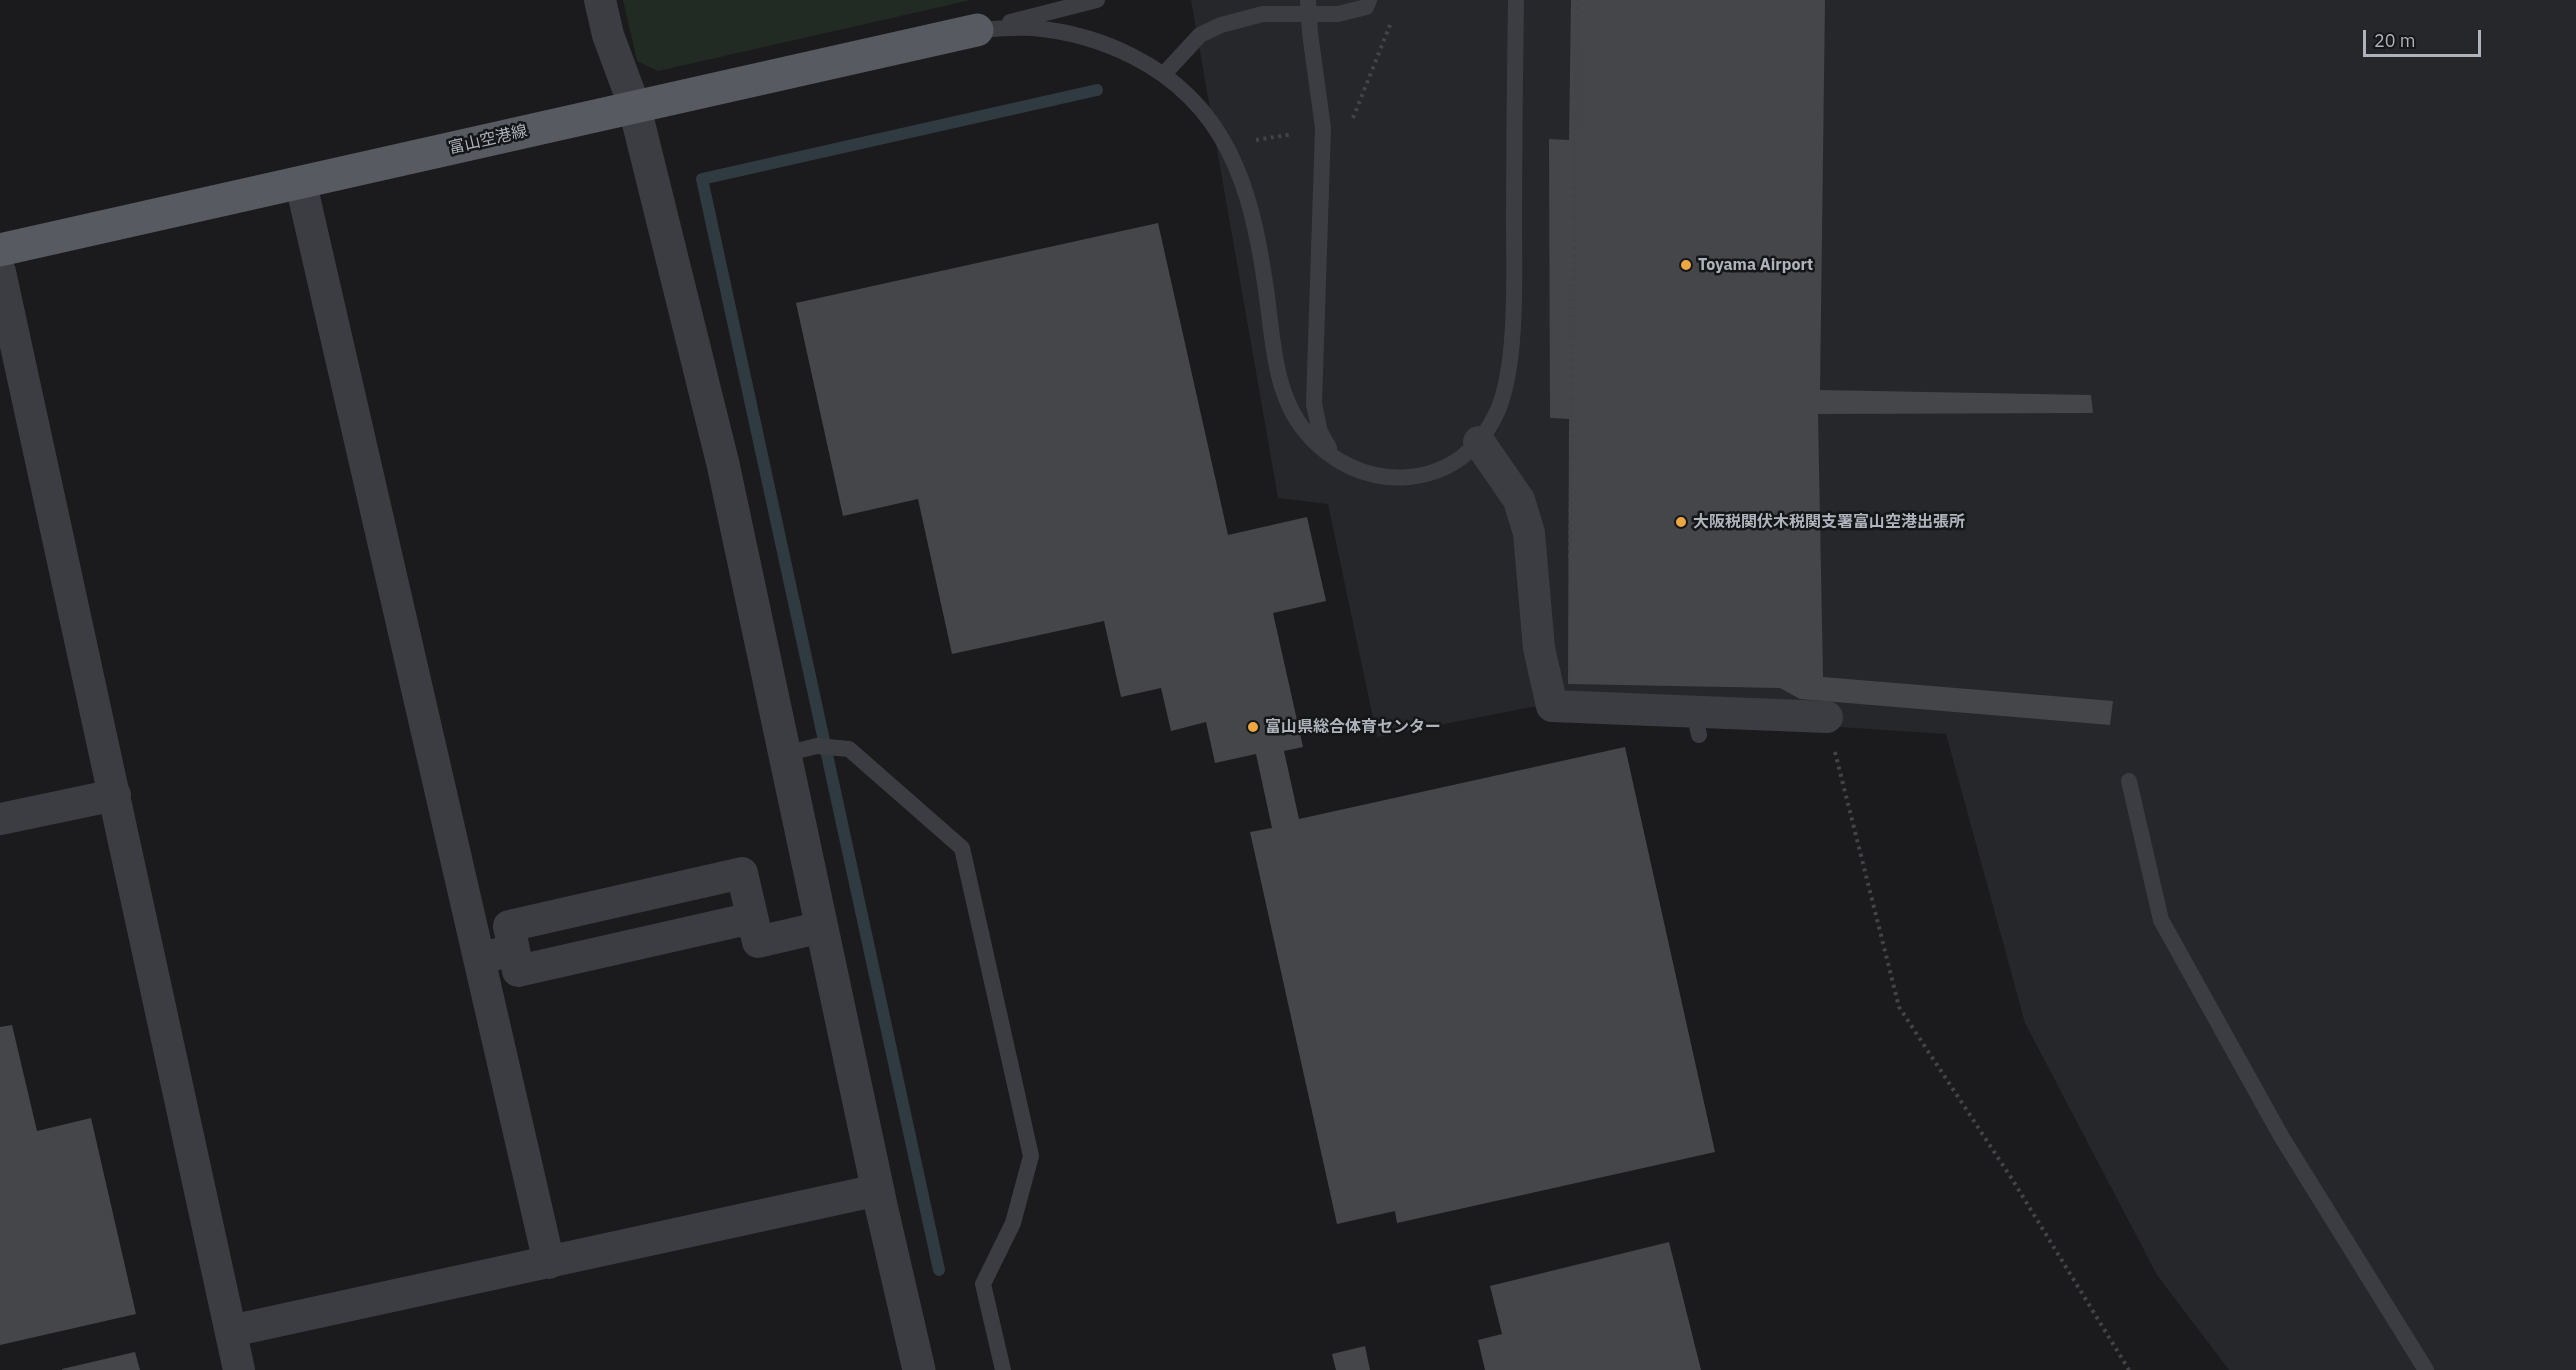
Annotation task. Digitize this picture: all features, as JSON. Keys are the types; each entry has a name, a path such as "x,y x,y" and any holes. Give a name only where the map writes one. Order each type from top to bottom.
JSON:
{"main road":[{"name":"富山空港線","path":"0,250 301,184 634,105 977,30"}],"street":[{"path":"600,0 608,35 634,105 723,464 878,1190 920,1370"},
{"path":"301,184 481,958 549,1263"},
{"path":"0,272 116,795 239,1370"},
{"path":"1479,442 1519,500 1529,533 1539,648 1552,706 1697,724 1827,717"},
{"path":"0,819 116,795"},
{"path":"752,918 518,971 508,926 742,873 758,942 822,927"},
{"path":"481,958 514,950"},
{"path":"231,1331 878,1190"}],"lane":[{"path":"977,30 1097,0"},
{"path":"1165,73 1200,36 1221,25 1263,14 1309,7 1338,14 1366,7 1369,0"},
{"path":"977,30 1031,28 1069,33 1113,47 1165,73 1205,110 1228,148 1257,231 1279,376 1288,405 1305,431 1326,452 1349,467 1378,477 1408,477 1439,471 1462,459 1479,442 1499,409 1509,368 1514,289 1516,0"},
{"path":"1309,7 1323,128 1314,404 1320,432 1330,448 1349,467"},
{"path":"784,754 818,746 849,749 962,848 1031,1156 1013,1223 983,1284 1003,1370"},
{"path":"2129,781 2161,920 2281,1136 2426,1370"}],"path":[{"path":"1570,562 1577,0"},
{"path":"1346,121 1353,118 1392,21"},
{"path":"1250,141 1294,133"},
{"path":"1827,717 1899,1007 2012,1179 2129,1370"}],"shaded area":[{"path":"623,0 971,0 658,71 637,61"},
{"name":"Toyama Airport","path":"1191,0 2576,0 2576,1370 2229,1370 2157,1275 2025,1023 1946,734 1532,707 1377,737 1328,504 1278,498"}],"building":[{"name":"Toyama Airport","path":"1571,0 1825,0 1820,390 2091,395 2093,413 1818,414 1823,677 2113,701 2110,725 1800,699 1780,688 1568,684 1569,419 1550,418 1549,139 1569,140"},
{"name":"富山県総合体育センター","path":"1158,223 1228,535 1307,517 1326,601 1273,613 1303,747 1284,751 1299,819 1625,747 1715,1152 1397,1223 1395,1211 1337,1224 1250,832 1272,828 1256,754 1215,763 1206,722 1171,731 1161,688 1121,697 1104,621 952,654 918,499 843,516 796,303"},
{"path":"12,1025 37,1131 91,1118 136,1314 0,1345 0,1027"},
{"path":"1669,1242 1701,1370 1485,1370 1478,1340 1502,1334 1490,1286"},
{"path":"1365,1346 1370,1370 1336,1370 1332,1354"},
{"path":"135,1352 140,1370 62,1370 62,1369"}],"waterway":[{"path":"939,1270 702,179 1097,90"}],"place":[{"name":"Toyama Airport","path":"1686,265"},
{"name":"大阪税関伏木税関支署富山空港出張所","path":"1681,522"},
{"name":"富山県総合体育センター","path":"1253,727"}]}
